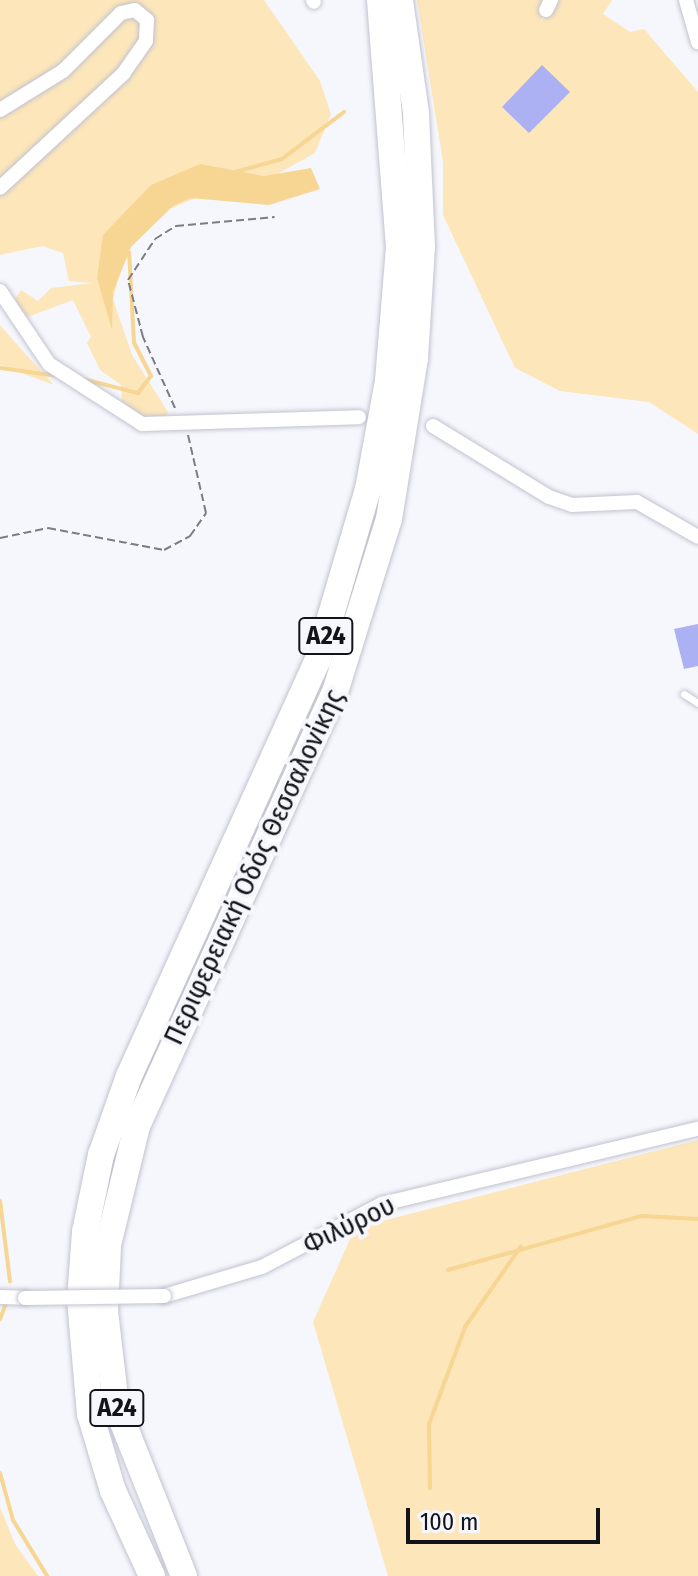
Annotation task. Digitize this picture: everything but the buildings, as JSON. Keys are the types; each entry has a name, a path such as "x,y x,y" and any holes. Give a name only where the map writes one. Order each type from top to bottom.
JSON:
{"highway":[{"name":"Περιφερειακή Οδός Θεσσαλονίκης","path":"152,1576 113,1491 90,1414 80,1299 85,1232 101,1155 129,1076 305,691 368,489 388,381 399,247 380,0"},
{"name":"Περιφερειακή Οδός Θεσσαλονίκης","path":"184,1576 139,1479 116,1405 105,1312 108,1245 140,1117 335,692 389,519 415,358 422,247 416,113 400,0"}],"street":[{"path":"686,0 698,42"},
{"path":"0,110 63,71 121,13 135,10 147,20 146,41 124,73 0,188"},
{"path":"0,291 33,345 69,381 142,424 359,417"},
{"path":"433,426 549,497 572,505 637,502 698,537"},
{"name":"Φιλύρου","path":"0,1297 164,1296 262,1267 382,1204 698,1129"}],"lane":[{"path":"684,694 698,703"}],"path":[{"path":"0,538 48,528 164,550 190,536 206,513 184,425 143,337 128,280 155,239 176,226 275,217"}],"shaded area":[{"path":"0,0 264,0 320,81 331,114 315,153 234,198 196,198 132,224 113,299 132,355 168,412 164,419 141,416 122,401 121,385 100,370 87,343 91,337 73,300 25,318 15,299 21,290 38,301 51,288 92,283 69,281 63,253 42,246 0,255"},
{"path":"417,0 550,0 540,23 558,0 612,0 603,14 630,32 644,29 698,92 698,434 649,402 560,391 515,368 443,215 443,162"},
{"path":"200,164 264,176 311,168 320,189 269,205 190,198 173,206 131,247 113,292 112,330 97,278 103,235 151,185"},
{"path":"0,325 29,358 54,385 0,365"},
{"path":"698,1140 698,1576 388,1576 313,1322 355,1228"},
{"path":"0,1507 15,1544 38,1576 0,1576"}],"waterway":[{"path":"228,174 282,159 344,112"},
{"path":"79,378 138,393 151,376 134,343 129,252"},
{"path":"0,368 58,376"},
{"path":"0,1201 10,1281"},
{"path":"448,1270 642,1216 698,1219"},
{"path":"430,1488 429,1424 465,1327 521,1246"},
{"path":"0,1319 7,1301"},
{"path":"0,1473 13,1520 47,1576"}]}
